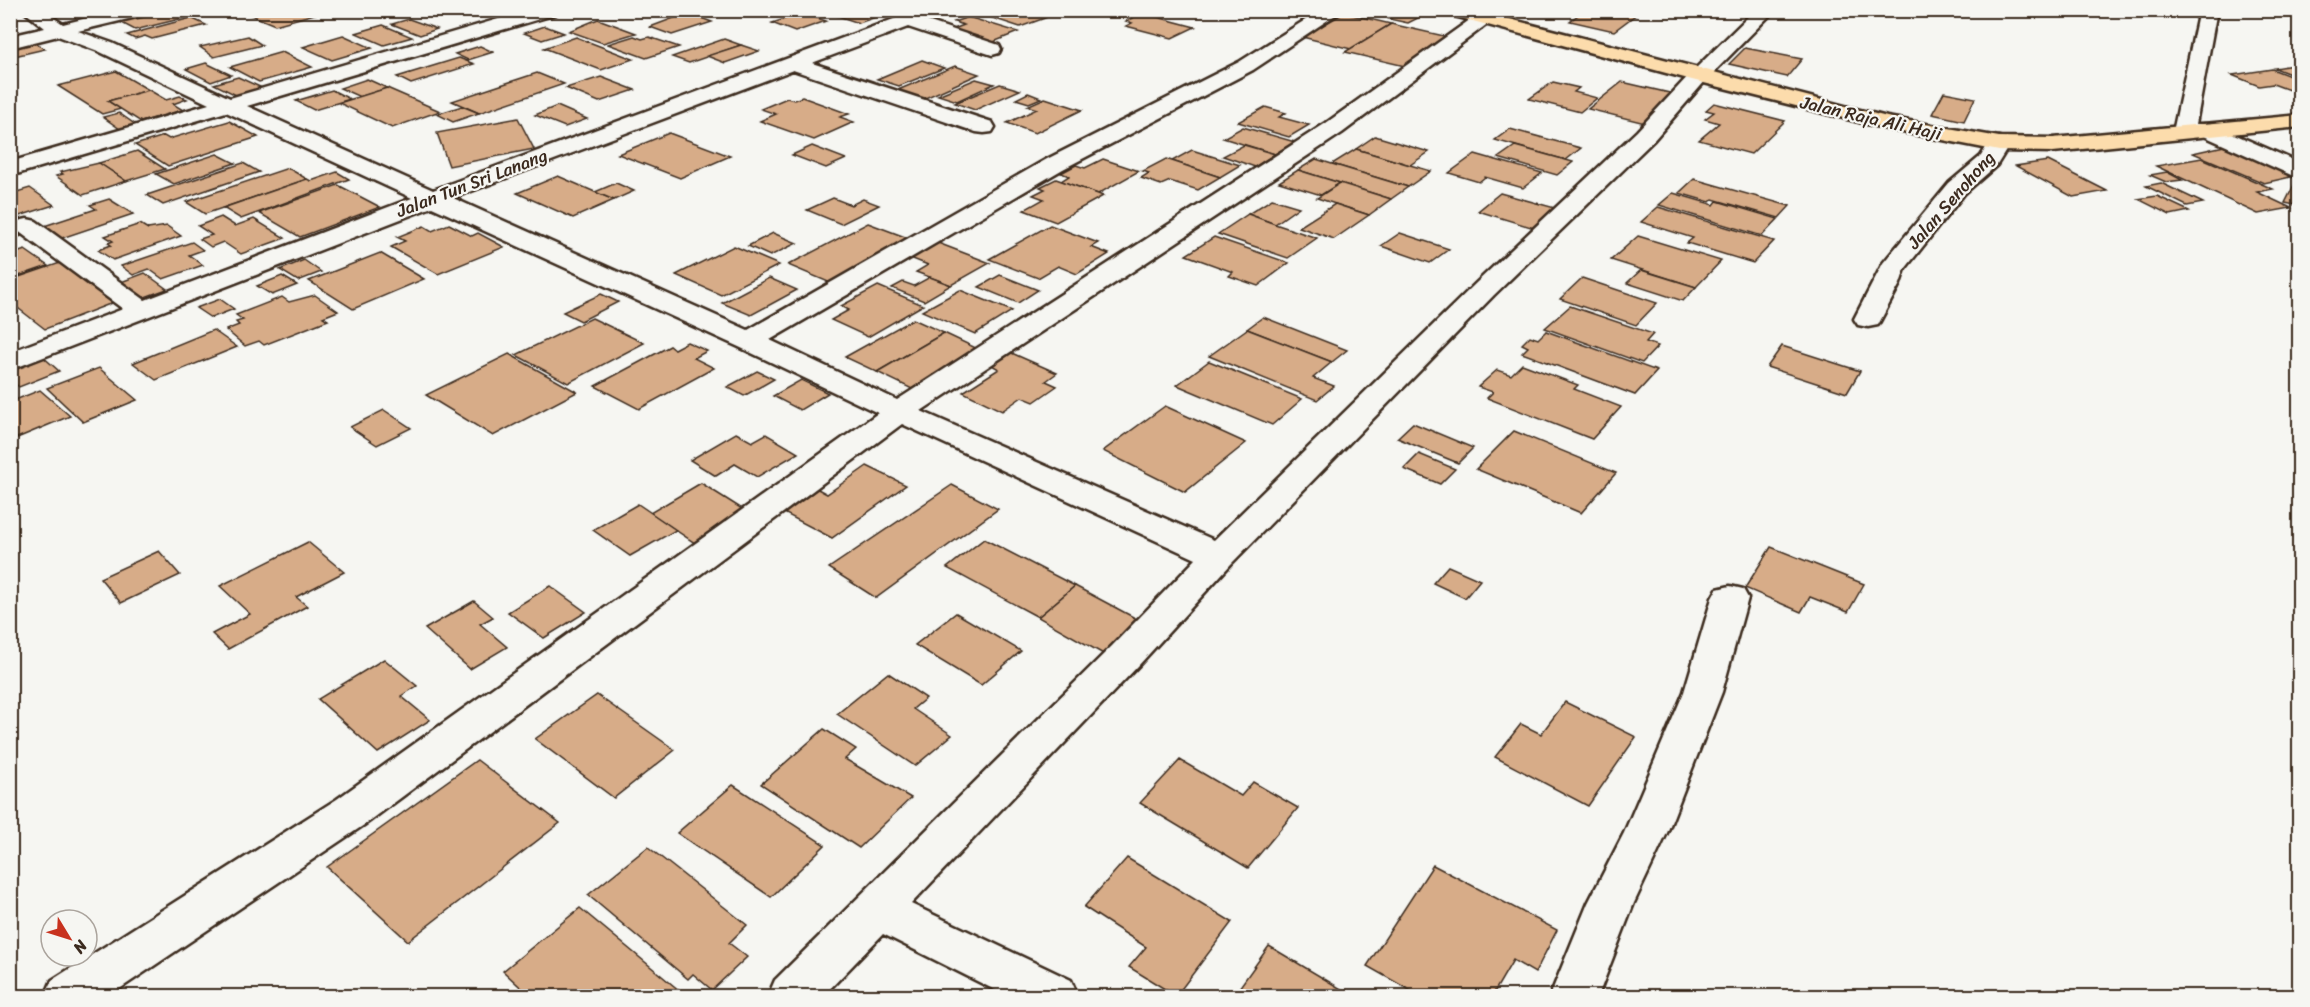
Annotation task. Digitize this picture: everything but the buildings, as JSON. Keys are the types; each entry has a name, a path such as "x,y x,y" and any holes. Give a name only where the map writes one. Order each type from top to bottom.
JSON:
{"main road":[{"name":"Jalan Raja Ali Haji","path":"1468,14 1699,76 1936,134 1999,144 2053,145 2300,121"}],"street":[{"path":"31,10 60,31 105,47 749,341 899,412 1219,556"},
{"path":"10,42 143,10"},
{"name":"Jalan Tun Sri Lanang","path":"10,362 435,197 936,10"},
{"path":"749,341 1055,164 1246,66 1334,10"},
{"path":"792,996 1125,656 1219,556 1485,289 1645,136 1699,76 1766,10"},
{"path":"2208,10 2194,131 2300,171"},
{"path":"10,170 548,11"},
{"path":"69,996 352,811 899,412 1334,128 1468,14"},
{"path":"908,21 992,49"},
{"path":"792,63 984,127"},
{"name":"Jalan Senohong","path":"1868,318 1887,284 1892,268 1957,188 1989,160 1999,144"},
{"path":"27,226 143,311"},
{"path":"1574,996 1611,903 1645,833 1703,692 1730,598"},
{"path":"876,909 1054,996"}]}
